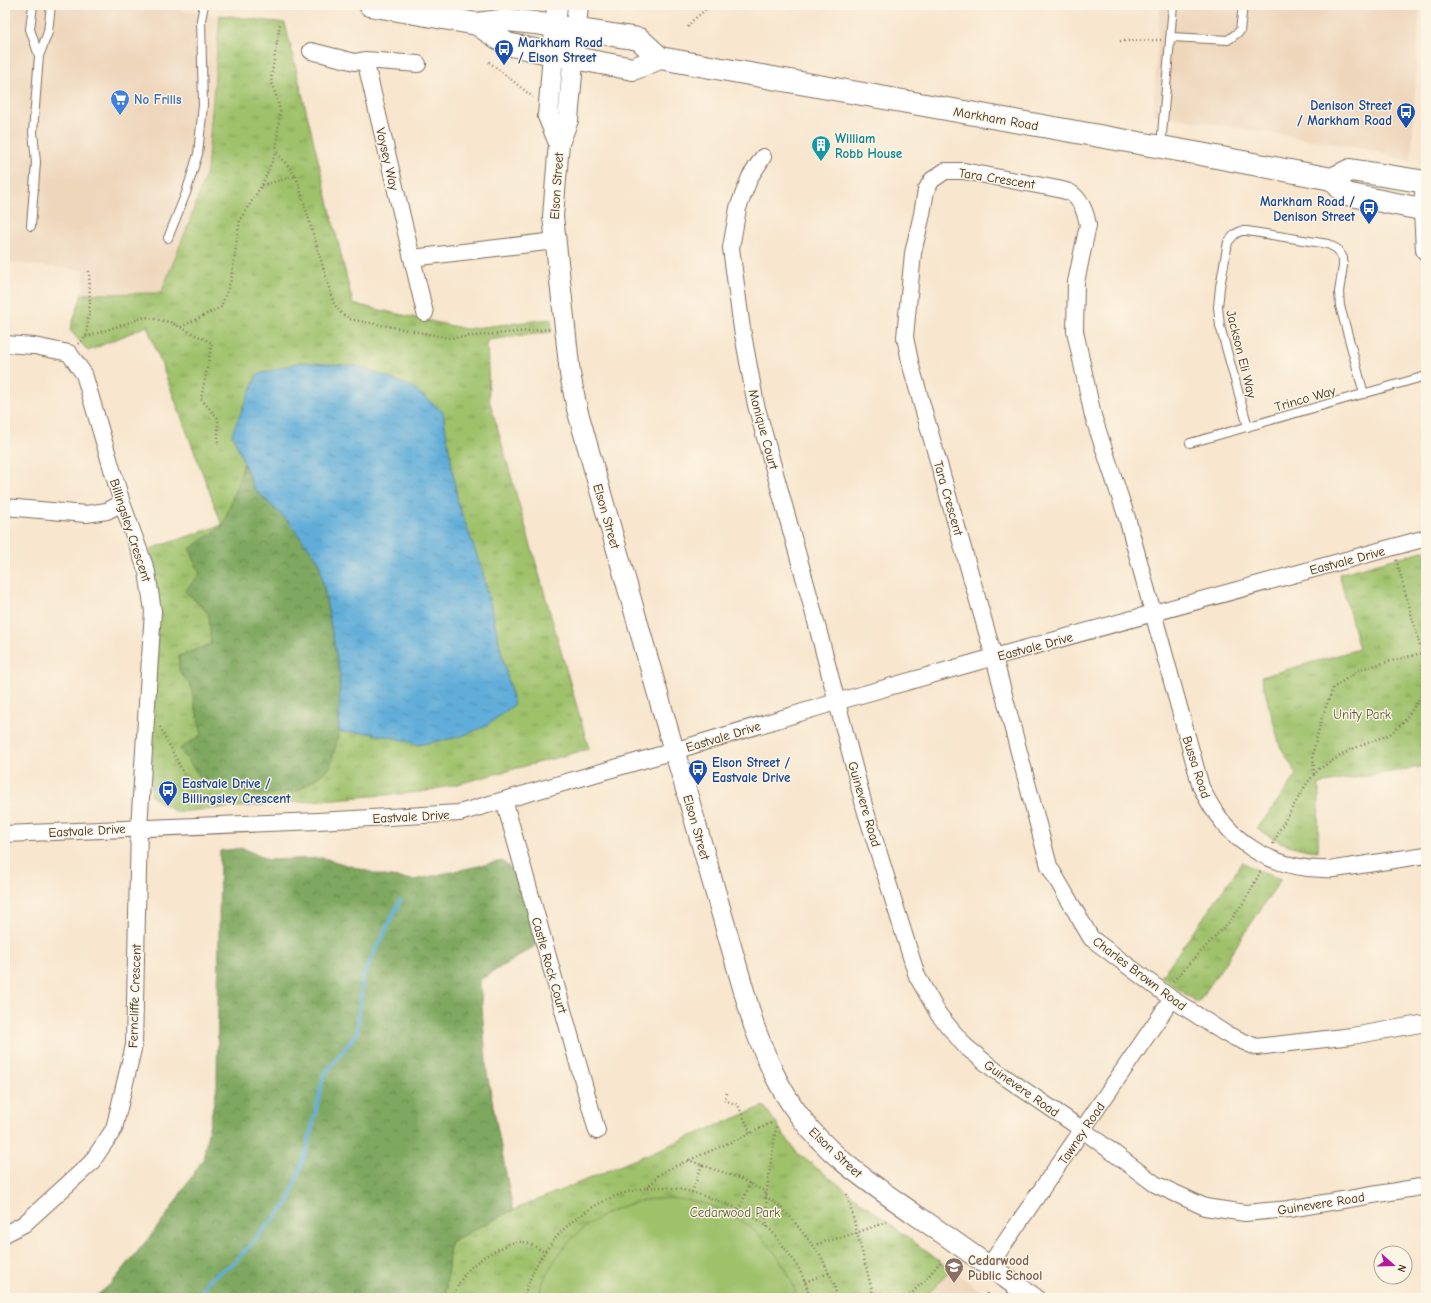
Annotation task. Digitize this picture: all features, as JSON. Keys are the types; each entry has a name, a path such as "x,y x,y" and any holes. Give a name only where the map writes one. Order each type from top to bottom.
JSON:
{"main road":[{"path":"370,5 477,24 507,20 562,20 639,39 660,58 633,69 563,56 507,44 477,24"},
{"name":"Markham Road","path":"660,58 1332,179"},
{"path":"1425,210 1346,194 1332,179 1350,170 1426,181"}],"street":[{"name":"Elson Street","path":"578,5 562,20 563,56 548,116 559,143 553,216 570,374 577,410 754,1026 778,1085 799,1116 823,1143 848,1165 1034,1298"},
{"path":"311,51 355,62 365,60 418,64"},
{"name":"Voysey Way","path":"365,60 425,314"},
{"name":"Monique Court","path":"763,157 750,177 738,208 731,248 735,282 756,405 809,595 836,702"},
{"name":"Tara Crescent","path":"994,657 913,374 906,337 913,253 926,190 932,180 945,171 964,171 1058,188 1071,193 1080,201 1088,225 1076,282 1075,331 1093,416 1127,518 1153,613"},
{"path":"1426,181 1426,250"},
{"path":"412,258 555,241"},
{"path":"5,344 34,346 69,353"},
{"name":"Billingsley Crescent","path":"69,353 84,374 122,503 147,572 153,611 139,828"},
{"path":"5,507 86,514 107,511 122,503"},
{"name":"Eastvale Drive","path":"5,834 318,821 459,813 994,657 1426,538"},
{"name":"Bussa Road","path":"1153,613 1201,787 1214,812 1243,842 1267,857 1294,866 1321,869 1335,869 1426,855"},
{"name":"Charles Brown Road","path":"994,657 1049,866 1091,938 1167,996 1226,1034 1256,1047 1352,1036 1426,1023"},
{"name":"Guinevere Road","path":"836,702 865,809 917,976 939,1015 965,1046 996,1071 1082,1130 1155,1184 1205,1207 1245,1213 1289,1209 1426,1186"},
{"name":"Castle Rock Court","path":"504,800 598,1131"},
{"name":"Ferncliffe Crescent","path":"5,1234 24,1224 91,1162 114,1129 134,1045 139,828"},
{"name":"Tawney Road","path":"990,1266 1082,1130 1167,996"}],"lane":[{"path":"33,5 30,29 39,56"},
{"path":"31,226 36,162 33,132 39,56 48,32 51,5"},
{"path":"168,238 186,193 198,154 203,105 201,20 204,5"},
{"path":"1161,147 1173,5"},
{"path":"1170,39 1228,40 1240,31 1243,5"},
{"name":"Jackson Eli Way","path":"1248,426 1220,326 1218,307 1228,244 1234,235 1241,231 1328,244 1335,246 1340,251 1343,263 1340,284 1340,306 1364,394"},
{"name":"Trinco Way","path":"1190,443 1426,376"}],"path":[{"path":"688,28 692,21 711,5"},
{"path":"181,327 221,307 231,280 240,220 262,185 276,152 280,110 271,79 280,24"},
{"path":"1120,41 1170,39"},
{"path":"490,62 538,101"},
{"path":"276,152 296,176 334,304 341,313 349,319 450,338 565,328"},
{"path":"262,185 296,176"},
{"path":"86,337 90,303 89,269"},
{"path":"69,353 86,337 145,317 170,322 212,343 201,399 218,418 218,445"},
{"path":"1167,996 1231,920 1247,897 1261,872 1280,829 1307,783 1319,769 1350,750 1390,734 1404,722 1421,696 1423,678 1422,654 1393,547"},
{"path":"1314,775 1313,752 1322,717 1333,688 1361,669 1426,652"},
{"path":"147,709 162,730 199,804"},
{"path":"727,1093 724,1100 738,1105 751,1134"},
{"path":"647,1189 663,1173 688,1160 751,1134 773,1122"},
{"path":"767,1227 766,1198 776,1126"},
{"path":"688,1160 750,1183 764,1191 766,1198 777,1204 793,1220 821,1256 829,1273 837,1298"},
{"path":"692,1192 702,1165"},
{"path":"739,1210 750,1183"},
{"path":"524,1298 531,1274 544,1252 563,1230 581,1215 617,1196 647,1189 671,1188 692,1192 739,1210 767,1227 795,1262 805,1282 810,1298"},
{"path":"847,1194 874,1298"},
{"path":"813,1245 886,1222"},
{"path":"453,1298 459,1282 466,1272 481,1258 494,1250 512,1243 520,1242 528,1243 544,1252"},
{"path":"907,1298 927,1278 941,1260"},
{"path":"805,1282 829,1273"},
{"path":"986,1298 987,1293"}],"shaded area":[{"path":"5,5 140,5 220,15 207,171 188,228 161,293 82,294 85,270 5,262"},
{"path":"1160,5 1420,5 1411,162 1366,149 1153,114"},
{"name":"Cedarwood Public School","path":"951,1270 991,1298 924,1298"}],"green space":[{"path":"220,15 285,23 353,304 466,329 551,319 552,332 487,340 489,399 589,749 454,785 421,792 176,812 151,796 158,603 150,549 222,525 147,326 88,351 70,330 82,294 161,293 189,223 207,171"},
{"path":"244,464 254,489 287,520 319,561 340,676 339,732 330,768 298,791 262,795 207,787 180,749 202,734 190,685 179,671 179,656 211,644 209,614 185,591 200,574 190,549 223,526"},
{"name":"Unity Park","path":"1426,550 1426,766 1319,784 1318,851 1286,844 1257,829 1297,775 1280,746 1261,677 1359,649 1339,574"},
{"path":"243,848 268,860 323,858 384,876 414,880 502,861 530,885 544,923 535,946 480,980 487,1073 513,1210 450,1242 445,1298 94,1298 112,1283 165,1218 203,1159 217,1086 220,851"},
{"path":"1243,862 1256,870 1281,879 1198,1003 1161,977"},
{"name":"Cedarwood Park","path":"764,1106 797,1153 951,1270 924,1298 445,1298 450,1242 513,1210"},
{"path":"669,1198 698,1202 719,1209 749,1226 774,1251 784,1266 792,1281 797,1298 538,1298 552,1265 562,1250 588,1225 603,1215 640,1201"}],"water":[{"path":"300,362 357,366 411,386 443,412 458,503 482,569 514,705 486,726 460,737 418,745 395,738 367,733 339,732 340,676 319,561 287,520 254,489 232,433 257,375"}],"waterway":[{"path":"199,1298 208,1280 234,1263 288,1203 308,1146 324,1075 357,1033 363,976 400,901"}],"place":[{"name":"Markham Road / Elson Street","path":"504,66"},
{"name":"No Frills","path":"120,116"},
{"name":"Denison Street / Markham Road","path":"1406,129"},
{"name":"William Robb House","path":"821,162"},
{"name":"Markham Road / Denison Street","path":"1369,225"},
{"name":"Elson Street / Eastvale Drive","path":"698,786"},
{"name":"Eastvale Drive / Billingsley Crescent","path":"168,807"},
{"name":"Cedarwood Public School","path":"954,1284"}]}
